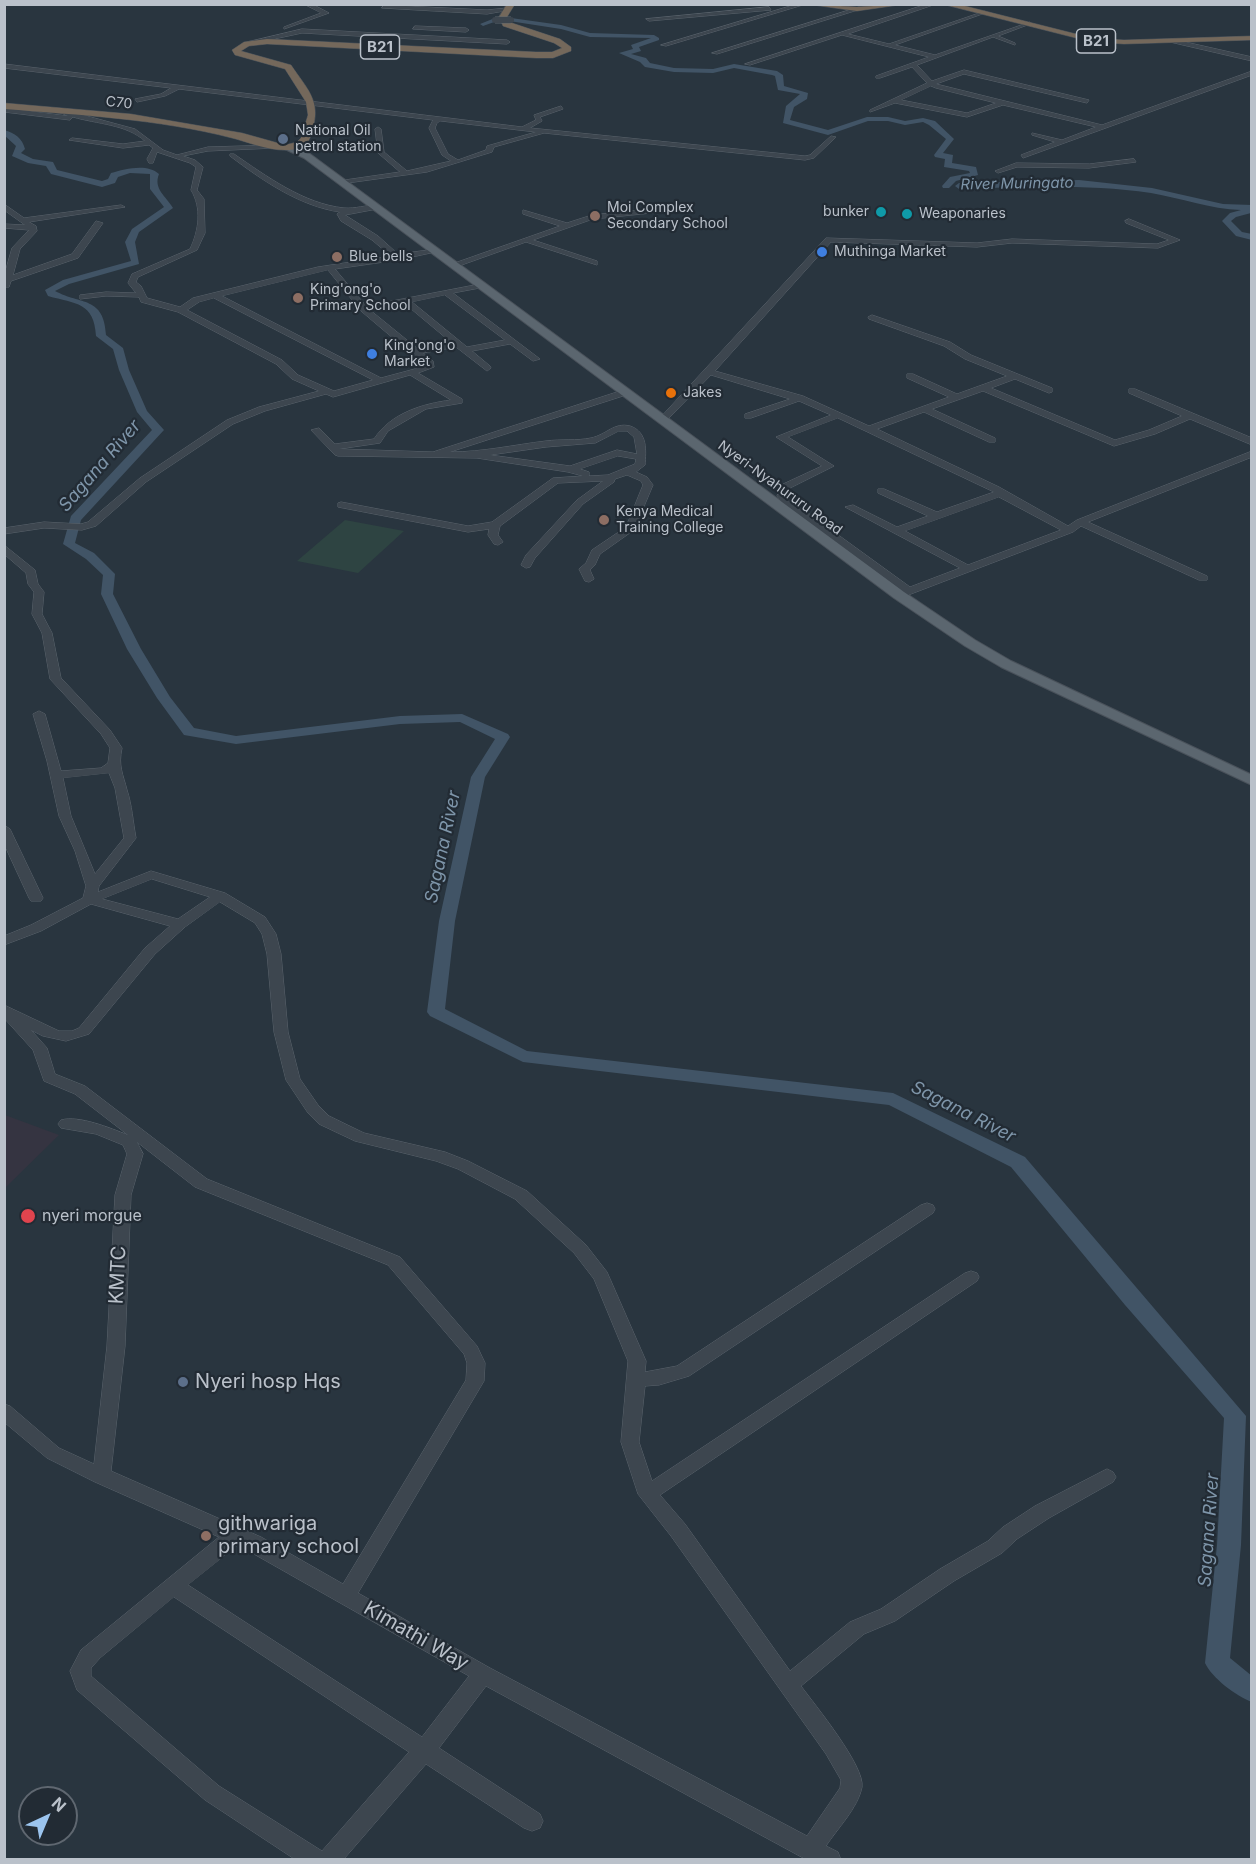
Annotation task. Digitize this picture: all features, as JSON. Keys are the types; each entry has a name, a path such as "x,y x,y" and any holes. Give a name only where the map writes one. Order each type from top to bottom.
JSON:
{"highway":[{"path":"810,4 861,8 902,4"},
{"name":"B21","path":"946,4 1092,40 1172,41 1251,38"},
{"name":"B21","path":"310,102 288,67 241,54 237,48 251,44 279,42 530,55 553,54 568,49 557,41 506,24 503,20 509,7"},
{"path":"292,145 313,115 310,102"},
{"name":"C70","path":"4,108 131,117 292,145"}],"main road":[{"name":"Nyeri-Nyahururu Road","path":"292,145 322,168"},
{"name":"Nyeri-Nyahururu Road","path":"292,145 626,392 904,593 970,644 1006,664 1251,781"}],"street":[{"path":"306,4 328,14 247,43 298,31 507,42"},
{"path":"731,12 763,4"},
{"path":"649,19 780,8 786,4"},
{"path":"664,45 804,4"},
{"path":"748,64 934,4"},
{"path":"384,7 487,12 509,7"},
{"path":"715,53 861,8"},
{"path":"890,45 983,12"},
{"path":"704,15 713,20"},
{"path":"495,20 511,20"},
{"path":"878,76 1028,23"},
{"path":"806,25 934,56"},
{"path":"382,34 390,28"},
{"path":"405,28 466,30"},
{"path":"992,35 1013,44"},
{"path":"1172,41 1251,59"},
{"path":"913,64 931,84 1102,127"},
{"path":"4,66 624,141 659,142 806,158 812,157 833,137"},
{"path":"872,111 931,84 964,72 1087,101"},
{"path":"1023,156 1251,73"},
{"path":"137,100 163,95 180,86"},
{"path":"895,101 967,115 1002,103"},
{"path":"4,108 29,112 42,117 76,118 133,130 145,136 153,145 168,154 186,158 200,167 194,190 201,203 201,232 193,250 135,276 133,285 137,286 140,295 148,302 181,310 279,362 295,377 324,392 336,394 412,373 431,365 364,309 330,267"},
{"path":"524,128 540,120 535,117 561,108"},
{"path":"61,111 76,118"},
{"path":"441,118 434,122 432,128 445,155 457,162"},
{"path":"378,129 381,140 379,149 405,172"},
{"path":"340,182 427,170 490,151 490,146 515,138 536,135 545,130"},
{"path":"1034,134 1062,142"},
{"path":"72,140 123,146 153,145"},
{"path":"151,162 153,145"},
{"path":"180,157 180,153 208,149 292,145"},
{"path":"232,155 302,198 346,210 374,207"},
{"path":"998,171 1017,165 1097,165 1134,161"},
{"path":"4,206 33,228"},
{"path":"25,220 121,207"},
{"path":"453,265 592,217 668,209"},
{"path":"346,210 342,214 344,219 369,234 398,258"},
{"path":"526,212 568,226"},
{"path":"663,419 829,240 977,245 1012,241 1158,246 1176,240 1129,221"},
{"path":"7,283 75,256 99,223"},
{"path":"4,226 33,228"},
{"path":"7,283 10,264 16,248 33,231 33,228"},
{"path":"525,240 594,263"},
{"path":"181,310 190,303 215,295 330,267 436,251"},
{"path":"364,309 482,285"},
{"path":"447,293 536,359"},
{"path":"84,297 105,294 140,295"},
{"path":"215,295 381,381"},
{"path":"406,301 487,368"},
{"path":"872,317 947,344 968,357 1049,390"},
{"path":"467,350 512,341"},
{"path":"416,352 459,344"},
{"path":"709,372 800,398 996,489 1069,530"},
{"path":"332,447 377,441 385,429 423,407 459,401 412,373"},
{"path":"910,376 957,398"},
{"path":"868,429 1016,376"},
{"path":"983,388 1114,443 1152,432 1191,415"},
{"path":"1132,391 1251,442"},
{"path":"4,531 44,525 82,527 92,524 143,480 207,438 215,430 248,414 324,392"},
{"path":"429,456 626,392"},
{"path":"748,416 800,398"},
{"path":"286,404 288,415"},
{"path":"924,409 992,440"},
{"path":"838,415 781,437 827,462 830,466 792,482 784,487 782,496 786,502 904,593 1069,530 1080,522 1251,454"},
{"path":"341,505 468,529 495,525 556,480 612,478 630,473 640,465 642,448 638,436 625,428 616,429 594,440 546,444 475,456"},
{"path":"316,430 340,454 475,456 569,469 612,478"},
{"path":"569,469 617,453 640,457"},
{"path":"589,579 584,569 590,565 596,552 630,528 648,485 644,479 630,473"},
{"path":"526,565 580,502 612,478"},
{"path":"881,491 935,515"},
{"path":"898,530 1000,493"},
{"path":"850,507 968,568"},
{"path":"1080,522 1203,578"},
{"path":"495,525 493,535 498,542"},
{"path":"4,548 31,572 33,584 39,592 37,614 47,633 56,679 106,732 116,748 116,779 121,788 130,838 93,886 89,900"},
{"path":"39,714 52,754 65,816 81,851 93,886"},
{"path":"55,775 104,771 115,764"},
{"path":"4,829 9,851 36,898"},
{"path":"4,941 36,928 89,900 151,875 220,896 260,920 269,934 274,954 281,1032 292,1080 324,1120 360,1137 455,1162 521,1195 580,1249 602,1276 637,1361 630,1442 648,1494 678,1530 788,1683 833,1747 851,1778 848,1796 811,1849"},
{"path":"5,1009 50,1033 62,1036 77,1035 84,1031 150,951 180,924 220,896"},
{"path":"89,900 180,924"},
{"path":"5,1009 40,1048 49,1077 80,1090 201,1183 274,1210 394,1262 471,1351 476,1363 475,1382 346,1596"},
{"name":"KMTC","path":"66,1124 98,1129 129,1141 135,1154 123,1195 115,1357 101,1477"},
{"path":"637,1380 660,1378 683,1371 927,1209"},
{"path":"648,1494 971,1277"},
{"name":"Kimathi Way","path":"4,1411 53,1453 101,1477 254,1543 483,1674 830,1860"},
{"path":"788,1683 857,1628 888,1615 946,1575 995,1547 1010,1533 1042,1512 1107,1477"},
{"path":"236,1535 102,1643 85,1660 79,1669 79,1676 84,1683 212,1793 316,1860"},
{"path":"173,1586 532,1821"},
{"path":"328,1860 424,1751 483,1674"}],"shaded area":[{"path":"4,1115 59,1135 5,1188"}],"green space":[{"path":"345,520 404,531 358,573 297,561"}],"waterway":[{"path":"483,24 495,20"},
{"name":"River Muringato","path":"511,20 561,27 590,35 652,36 657,39 633,46 639,50 623,53 643,60 648,65 674,70 713,71 734,66 774,73 779,75 781,88 804,93 804,97 790,106 786,121 828,133 867,119 888,119 905,123 923,120 932,123 950,139 938,155 950,157 947,165 973,169 974,175 953,179 946,186"},
{"name":"Sagana River","path":"4,132 13,136 19,143 21,149 15,154 31,161 50,164 54,172 102,184 112,181 114,175 130,170 152,172 155,174 154,189 169,208 135,231 130,242 136,262 66,282 50,290 51,294 88,305 100,318 101,336 118,348 124,370 142,412 158,430 75,519 69,544 90,556 109,574 107,594 134,649 164,698 189,732 236,740 400,720 462,718 503,737 478,777 447,921 436,1012 523,1056 893,1099 1018,1162 1132,1299 1235,1416 1229,1545 1217,1663 1252,1691"},
{"name":"River Muringato","path":"959,186 1079,183 1152,191 1223,207 1252,208"},
{"name":"River Muringato","path":"1248,211 1233,215 1226,221 1239,234 1252,237"}],"place":[{"name":"National Oil petrol station","path":"283,139"},
{"name":"bunker","path":"881,212"},
{"name":"Weaponaries","path":"907,214"},
{"name":"Moi Complex Secondary School","path":"595,216"},
{"name":"Muthinga Market","path":"822,252"},
{"name":"Blue bells","path":"337,257"},
{"name":"King'ong'o Primary School","path":"298,298"},
{"name":"King'ong'o Market","path":"372,354"},
{"name":"Jakes","path":"671,393"},
{"name":"Kenya Medical Training College","path":"604,520"},
{"name":"nyeri morgue","path":"28,1216"},
{"name":"Nyeri hosp Hqs","path":"183,1382"},
{"name":"githwariga primary school","path":"206,1536"}]}
